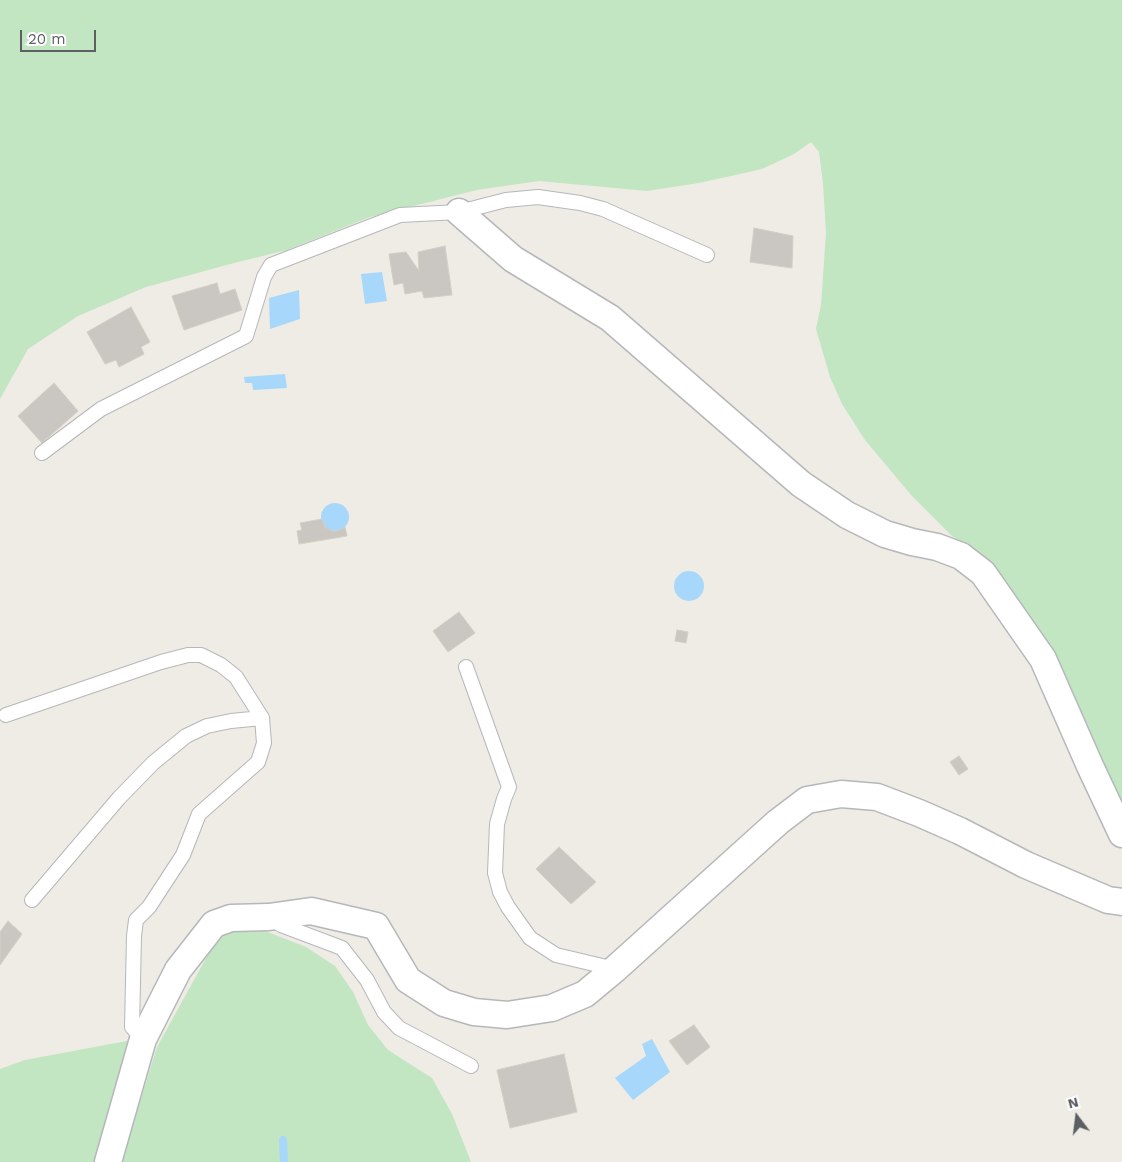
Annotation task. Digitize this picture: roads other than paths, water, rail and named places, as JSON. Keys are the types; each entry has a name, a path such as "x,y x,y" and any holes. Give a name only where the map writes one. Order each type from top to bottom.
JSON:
{"street":[{"path":"459,212 513,259 610,318 801,484 847,515 886,534 937,547 961,556 983,573 1043,659 1122,834"},
{"path":"108,1162 144,1039 178,970 214,924 231,918 269,917 311,911 376,926 408,980 444,1003 474,1012 507,1015 552,1008 586,994 778,822 807,800 841,794 877,797 960,831 1043,873 1108,900 1122,902"}],"lane":[{"path":"42,453 101,409 246,336 264,277 271,265 400,215 459,212 506,200 538,197 580,203 603,209 707,255"},
{"path":"6,715 161,662 188,655 201,655 221,665 236,677 262,718 264,743 258,762 199,814 183,855 149,907 136,920 132,1027 144,1039"},
{"path":"466,667 509,787 497,824 495,873 500,892 521,926 536,943 556,955 615,969"},
{"path":"32,900 119,798 153,762 179,741 207,726 262,718"},
{"path":"269,917 281,925 342,948 367,980 384,1012 399,1028 471,1066"}],"water":[{"path":"382,272 387,301 365,304 361,274"},
{"path":"299,290 300,319 270,329 269,298"},
{"path":"285,374 287,388 253,390 252,383 245,383 244,377"},
{"path":"335,503 345,507 349,517 345,527 335,531 325,527 321,517 325,507"},
{"path":"689,571 699,576 704,586 699,596 689,601 679,596 674,586 679,576"},
{"path":"652,1039 670,1072 633,1100 615,1078 646,1056 642,1044"}],"waterway":[{"path":"283,1140 284,1162"}]}
